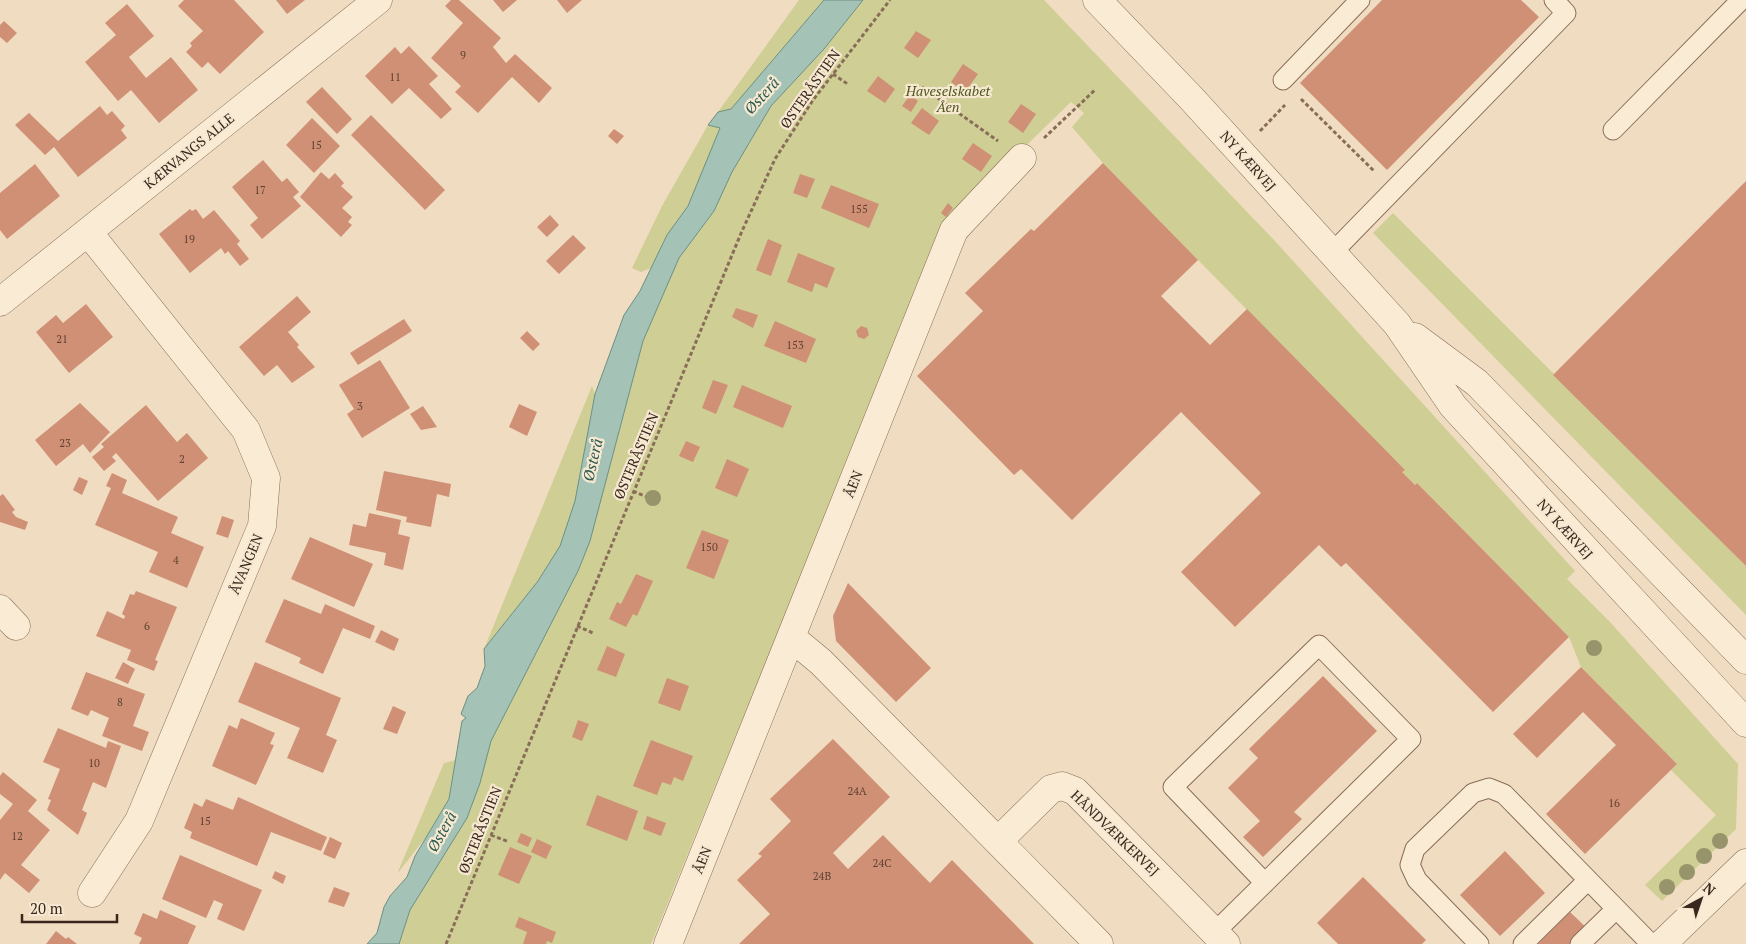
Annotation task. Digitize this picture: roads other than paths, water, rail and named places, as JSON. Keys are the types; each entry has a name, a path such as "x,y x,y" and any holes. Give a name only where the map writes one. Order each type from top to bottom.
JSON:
{"street":[{"name":"KÆRVANGS ALLE","path":"0,302 378,0"},
{"name":"NY KÆRVEJ","path":"1097,0 1397,324 1453,406 1746,723"},
{"name":"ÅEN","path":"668,944 954,230 1022,158"},
{"name":"ÅVANGEN","path":"88,232 246,430 266,478 262,526 147,803 139,821 92,893"},
{"name":"NY KÆRVEJ","path":"1397,324 1477,383 1746,660"},
{"path":"792,638 821,662 1099,944"},
{"name":"HÅNDVÆRKERVEJ","path":"998,841 1051,790 1062,786 1075,790 1221,938"},
{"path":"1662,944 1746,863"}],"lane":[{"path":"1283,80 1360,0"},
{"path":"1332,253 1566,13 1554,0"},
{"path":"1613,130 1741,0"},
{"path":"1221,938 1265,883 1411,739 1319,645 1173,787 1265,883"},
{"path":"1479,944 1417,880 1410,865 1415,849 1473,793 1489,788 1504,794 1651,944"},
{"path":"1523,944 1588,880"},
{"path":"1580,944 1616,908"}],"water":[{"name":"Østerå","path":"824,0 863,0 824,49 771,106 732,172 714,211 679,258 643,341 590,541 578,571 491,741 480,783 467,818 410,910 399,944 367,944 377,933 384,907 390,896 407,877 415,856 449,799 462,721 466,718 461,714 468,696 477,688 485,666 484,649 538,581 560,546 575,501 595,394 624,315 640,291 667,235 688,206 720,128 708,125 718,112 731,109"}],"park label":[{"name":"Haveselskabet Åen","path":"948,99"}]}
